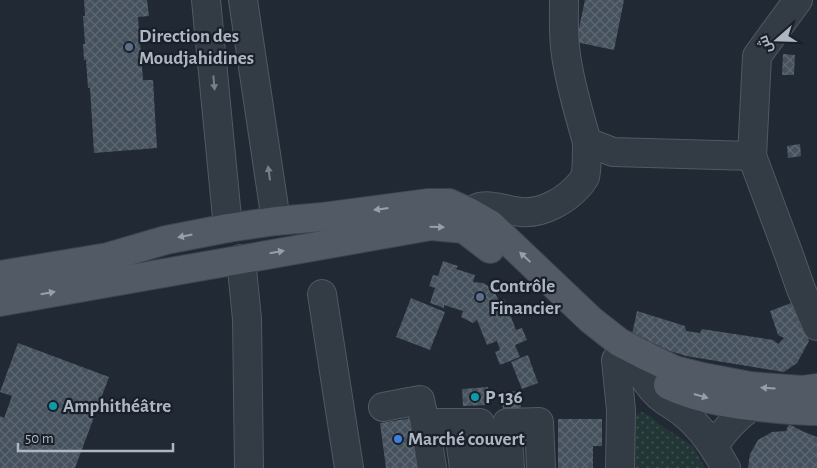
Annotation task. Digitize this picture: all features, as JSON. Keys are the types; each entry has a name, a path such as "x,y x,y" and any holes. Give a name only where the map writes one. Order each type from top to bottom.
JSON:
{"main road":[{"path":"0,275 108,257 166,240 228,228 276,221 449,203 468,221 483,244 564,318 616,360 676,389 714,400 751,407 817,411"},
{"path":"0,302 468,221 490,224 591,320 619,342 675,370 750,386 802,390 817,388"}],"street":[{"path":"206,0 228,228"},
{"path":"243,0 276,221"},
{"path":"468,221 475,210 488,206 522,212 546,208 574,191 585,177 587,142 576,105 565,53 564,0"},
{"path":"798,0 757,56 752,156 801,289 817,326"},
{"path":"587,142 613,152 752,156"},
{"path":"241,259 247,319 249,468"},
{"path":"322,294 349,468"},
{"path":"616,360 621,410 620,468"},
{"path":"641,373 648,386 682,411 699,427 720,457"},
{"path":"383,407 420,400 442,423 464,468"},
{"path":"720,457 723,432 751,407"},
{"path":"510,468 507,423 539,422 541,468"},
{"path":"432,468 442,423"},
{"path":"442,423 448,468"},
{"path":"442,423 480,423 484,468"}],"shaded area":[{"path":"642,412 693,446 705,468 635,468 634,418 636,414"}],"building":[{"path":"84,0 147,0 149,16 138,17 143,80 153,80 157,148 94,153 90,88 88,88 86,60 84,60"},
{"path":"585,0 624,0 614,50 576,42"},
{"path":"783,54 795,55 794,75 782,75"},
{"path":"800,144 801,156 788,158 787,146"},
{"path":"443,261 458,266 456,269 475,275 473,282 483,283 490,287 499,301 504,299 516,330 522,328 527,340 515,345 520,357 500,365 495,352 500,350 497,341 487,345 477,320 473,323 461,317 463,311 444,305 444,308 430,303 435,288 429,286 433,275 438,276"},
{"path":"411,298 445,312 430,350 396,337"},
{"path":"794,302 809,341 797,363 784,372 686,356 631,339 637,311 685,326 686,331 700,333 702,329 773,340 778,344 784,338 778,335 770,311"},
{"name":"Amphithéâtre","path":"18,343 109,377 75,468 0,468 0,416 4,418 12,396 0,392"},
{"path":"528,355 538,383 522,389 511,362"},
{"name":"P 136","path":"488,387 489,405 463,406 462,389"},
{"path":"520,391 521,409 503,410 502,392"},
{"name":"Marché couvert","path":"412,418 425,468 386,468 380,423"},
{"path":"558,419 602,419 602,446 593,446 593,468 558,468"},
{"path":"789,424 817,437 817,468 748,468 750,454 758,440 772,432 786,431"}],"place":[{"name":"Direction des Moudjahidines","path":"129,47"},
{"name":"Contrôle Financier","path":"480,297"},
{"name":"P 136","path":"475,397"},
{"name":"Amphithéâtre","path":"53,406"},
{"name":"Marché couvert","path":"398,439"}]}
